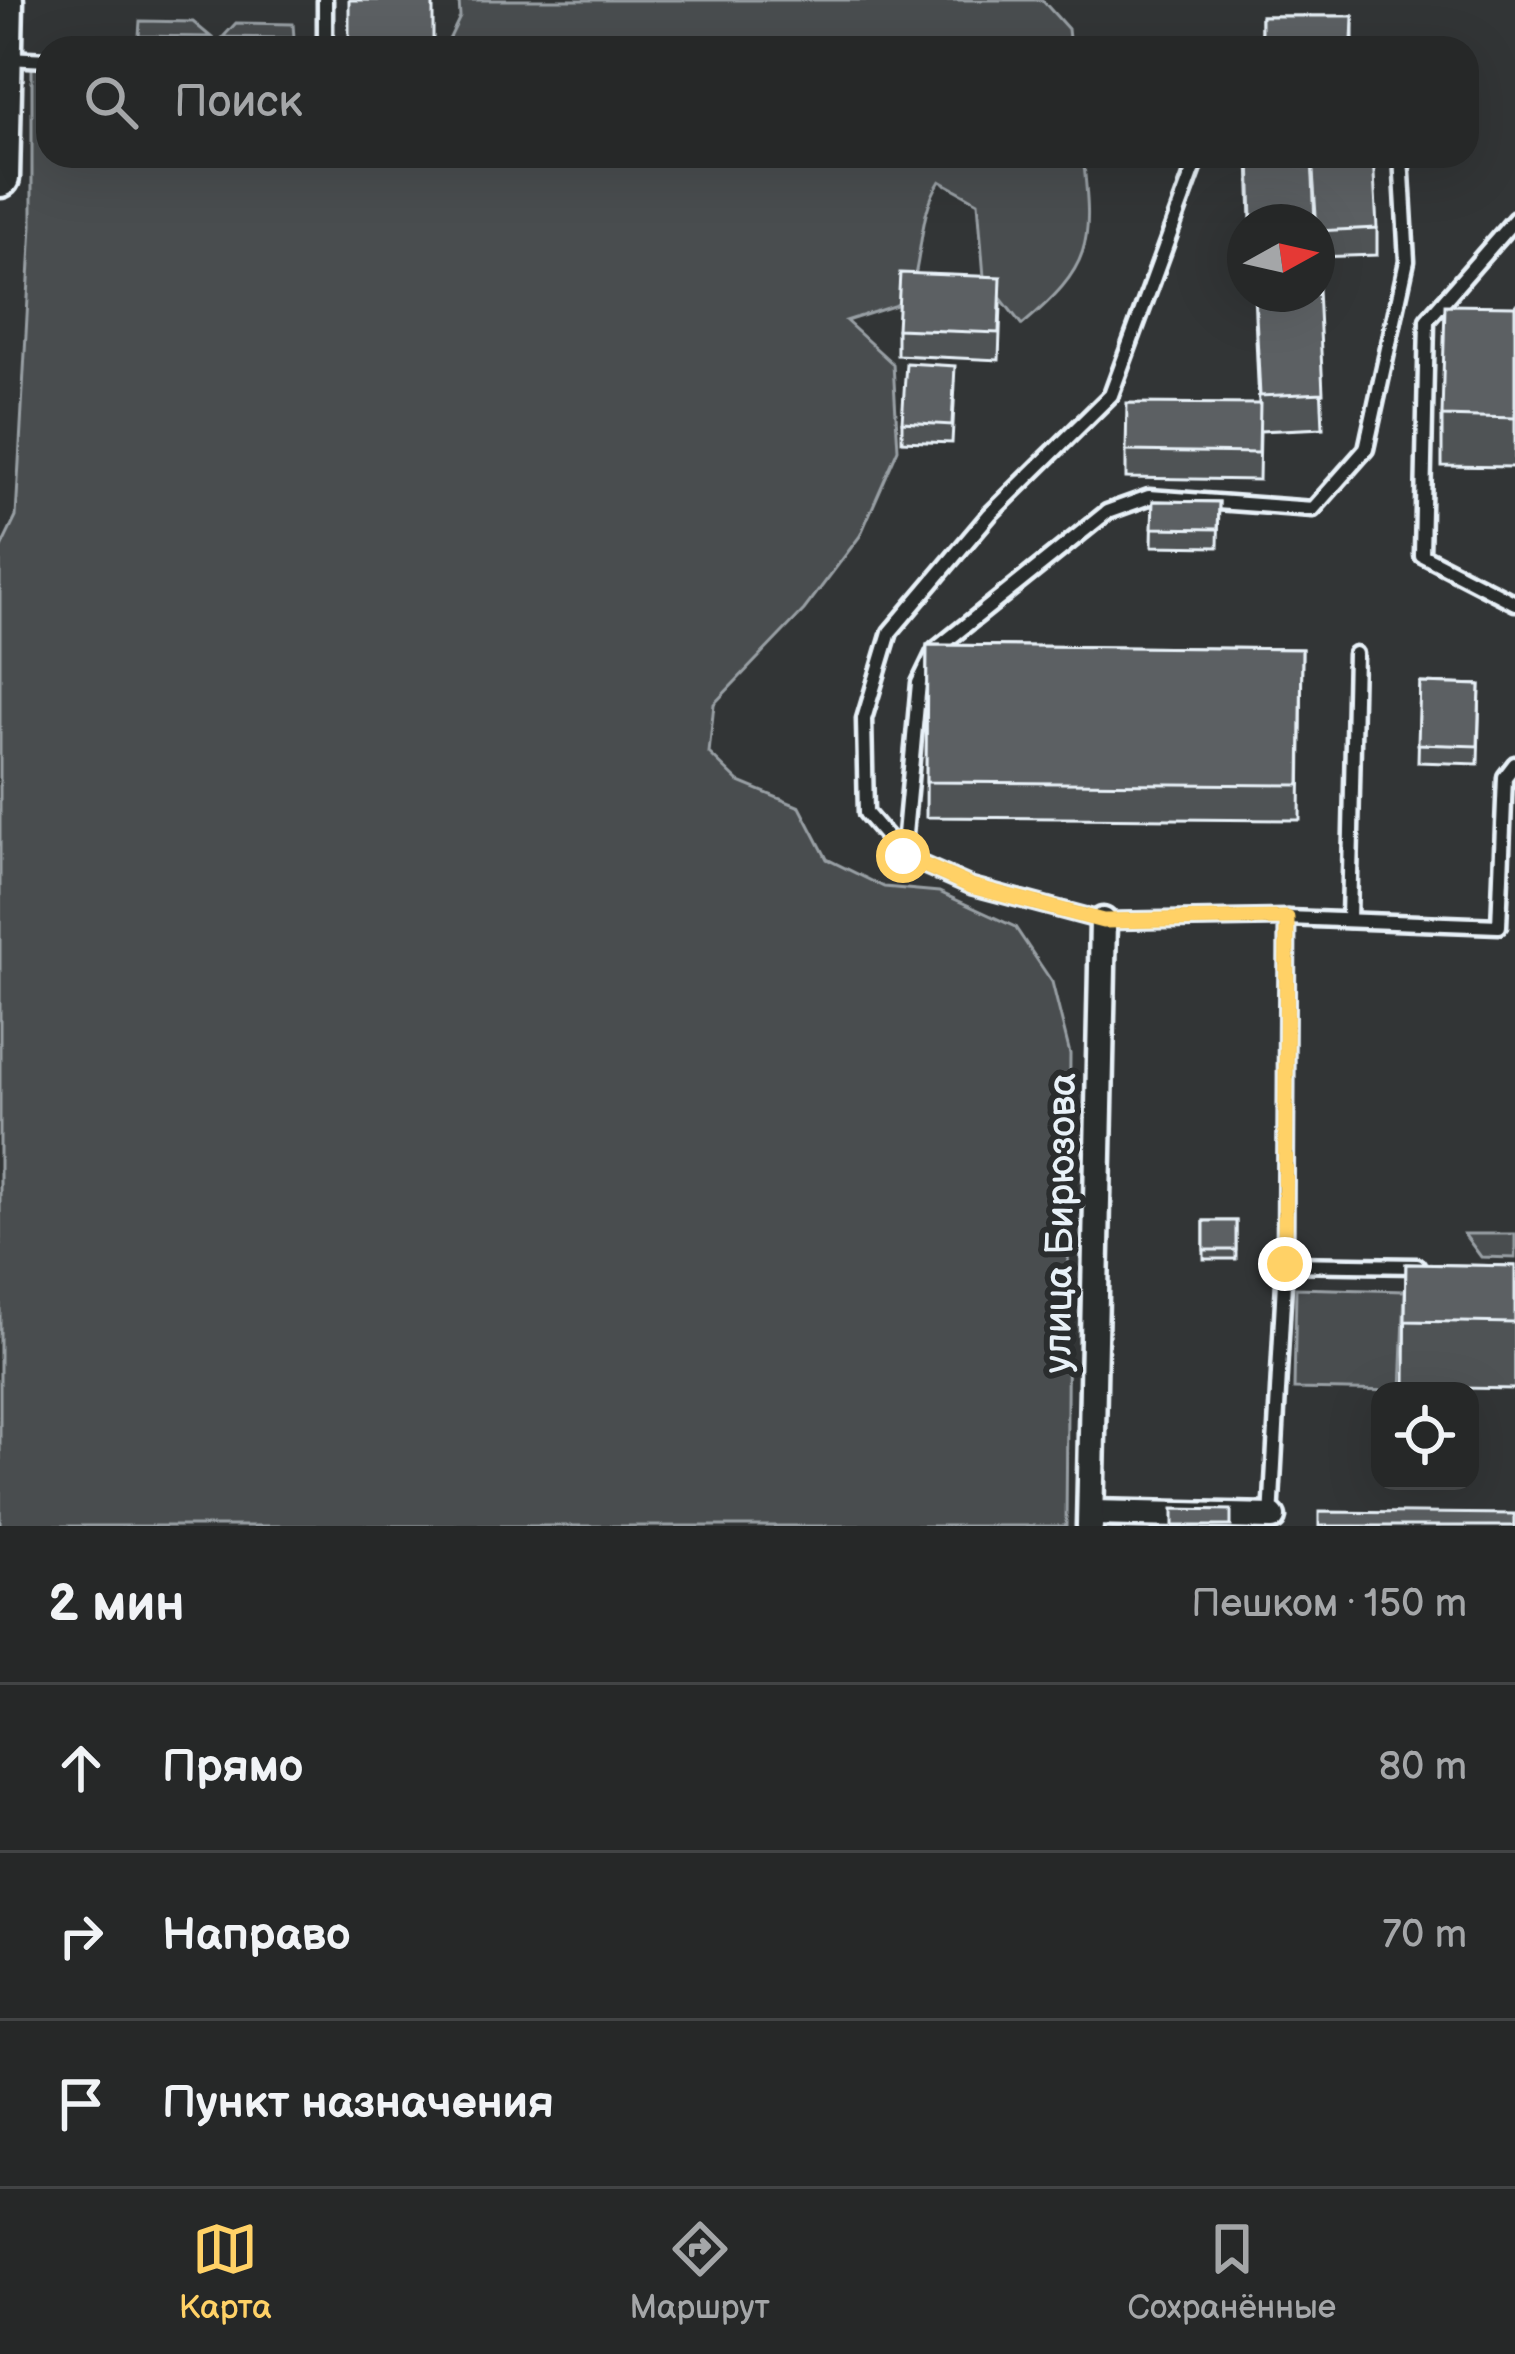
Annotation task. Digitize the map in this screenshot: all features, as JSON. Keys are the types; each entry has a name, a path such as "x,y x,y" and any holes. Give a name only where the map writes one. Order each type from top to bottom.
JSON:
{"main road":[{"path":"0,178 4,0"}],"street":[{"name":"улица Бирюзова","path":"1091,1519 1103,921"},
{"path":"1091,1519 1271,1522"}],"lane":[{"path":"325,0 325,36"},
{"path":"3,58 36,59"},
{"path":"1194,168 1111,395 990,514 890,632 864,718 866,813 903,856 971,886 1103,921 1287,918 1515,926"},
{"path":"903,856 919,683 935,650 1107,512 1148,497 1313,509 1366,449 1407,261 1402,168"},
{"path":"1515,219 1426,320 1422,555 1515,603"},
{"path":"1349,920 1355,654"},
{"path":"1498,926 1505,777 1515,764"},
{"path":"1271,1522 1285,1264 1287,918"},
{"path":"1285,1264 1431,1267"}],"shaded area":[{"path":"459,0 1042,0 1069,36 451,36 460,17"},
{"path":"140,21 193,22 210,36 139,36"},
{"path":"236,23 293,24 294,36 224,36"},
{"path":"32,64 36,66 36,168 1084,168 1088,212 1082,252 1062,286 1022,325 984,277 978,202 940,181 927,210 906,302 846,321 893,364 898,449 860,536 804,610 714,704 709,753 739,782 800,807 827,859 884,887 939,892 1015,927 1052,982 1070,1054 1066,1526 0,1526 0,550 16,517 32,225"},
{"path":"1464,1234 1515,1234 1515,1258 1481,1257"},
{"path":"1296,1288 1405,1291 1401,1382 1371,1382 1371,1390 1294,1389"}],"building":[{"path":"349,0 433,0 433,36 349,36"},
{"path":"1261,16 1353,16 1352,36 1261,36"},
{"path":"1250,168 1313,168 1314,204 1251,204"},
{"path":"1313,168 1374,168 1377,228 1335,230 1335,204 1315,204"},
{"path":"900,273 1001,277 999,333 897,329"},
{"path":"1445,305 1515,306 1515,418 1442,416"},
{"path":"1256,312 1319,312 1323,393 1260,396"},
{"path":"906,363 955,366 952,425 902,422"},
{"path":"1127,403 1260,404 1259,453 1126,451"},
{"path":"1153,501 1219,502 1218,529 1152,528"},
{"path":"927,645 1302,649 1300,785 926,782"},
{"path":"1420,683 1480,685 1478,746 1418,744"},
{"path":"1204,1221 1236,1221 1236,1250 1204,1250"},
{"path":"1406,1264 1515,1266 1515,1323 1405,1321"},
{"path":"1173,1509 1231,1510 1231,1526 1173,1526"},
{"path":"1319,1512 1515,1514 1515,1526 1319,1526"}],"route":[{"path":"903,856 971,886 1103,921 1287,918 1285,1264"}]}
